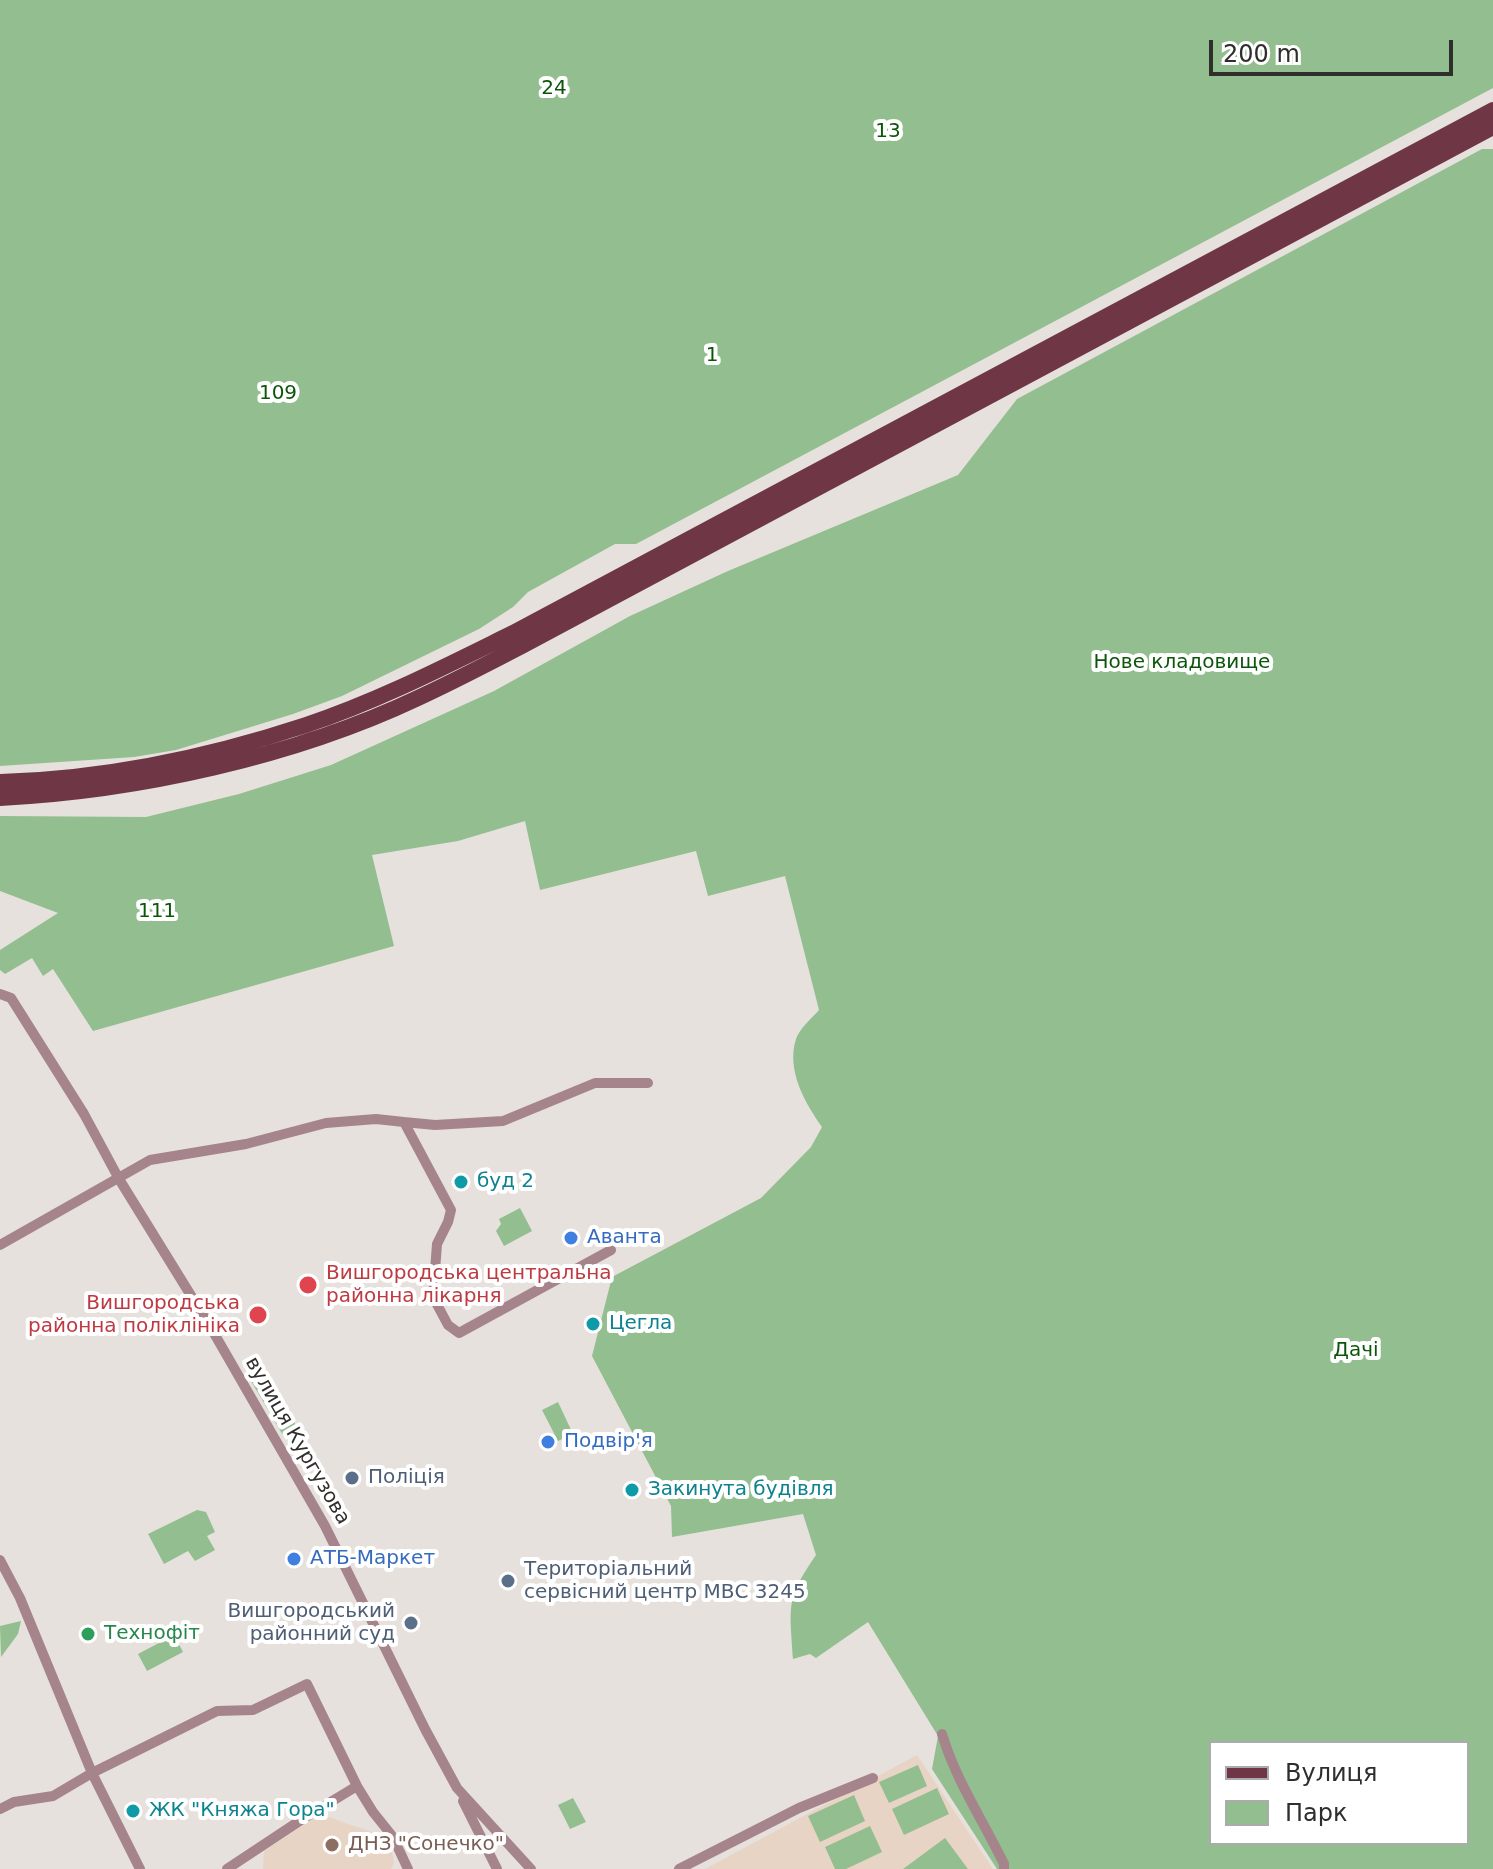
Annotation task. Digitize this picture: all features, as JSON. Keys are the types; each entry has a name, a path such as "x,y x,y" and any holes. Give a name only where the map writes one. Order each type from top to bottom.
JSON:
{"main road":[{"path":"0,782 79,777 227,747 307,725 411,684 513,633 1493,110"},
{"path":"0,798 81,792 229,764 313,739 416,700 1491,130"}],"street":[{"name":"вулиця Кургузова","path":"0,994 11,998 84,1114 119,1179 211,1328 325,1526 457,1788 531,1869"},
{"path":"0,1245 150,1160 246,1144 326,1123 376,1119 435,1125 503,1121 595,1083 648,1083"},
{"path":"404,1122 451,1210 437,1244 433,1297 448,1325 459,1333 611,1250"},
{"path":"0,1560 20,1598 92,1773 140,1869"},
{"path":"0,1809 14,1802 53,1796 92,1773 217,1711 253,1710 307,1684 357,1786 393,1837 408,1869"},
{"path":"942,1734 956,1776 986,1827 1004,1869"},
{"path":"679,1869 799,1808 873,1778"},
{"path":"227,1869 357,1786"},
{"path":"457,1788 497,1869"}],"shaded area":[{"path":"917,1755 993,1869 705,1869"},
{"name":"ДНЗ \"Сонечко\"","path":"320,1814 389,1838 394,1863 391,1869 263,1869 264,1851"}],"green space":[{"path":"0,0 1493,0 1493,88 636,544 615,544 528,592 513,607 479,629 342,696 176,750 134,757 0,766"},
{"path":"1482,149 1493,149 1493,1869 997,1869 932,1769 938,1736 868,1622 816,1658 810,1654 793,1659 791,1627 794,1594 816,1555 803,1514 672,1537 671,1506 592,1356 612,1277 761,1198 811,1147 822,1127 799,1086 793,1062 798,1035 819,1010 785,876 708,896 696,851 540,890 525,821 458,841 372,855 394,946 93,1031 53,969 43,976 32,958 5,974 0,970 0,950 58,913 0,891 0,816 146,817 239,794 331,765 494,691 630,616 728,571 958,475 1017,399"},
{"path":"520,1208 532,1231 504,1246 496,1231 501,1224 499,1219"},
{"path":"259,1370 293,1419 299,1433 295,1440 284,1437 251,1381 252,1374"},
{"path":"558,1402 573,1434 558,1441 542,1410"},
{"path":"197,1510 206,1512 215,1532 207,1536 215,1550 195,1561 188,1551 164,1564 148,1534"},
{"path":"21,1621 18,1634 1,1657 0,1626"},
{"path":"174,1635 183,1652 147,1671 138,1654"},
{"path":"918,1765 927,1786 889,1803 879,1782"},
{"path":"937,1788 949,1814 904,1835 892,1809"},
{"path":"854,1795 865,1821 820,1842 808,1816"},
{"path":"573,1798 586,1822 570,1829 558,1805"},
{"path":"870,1826 882,1852 846,1869 835,1869 825,1847"},
{"path":"945,1838 968,1869 903,1869"}],"place":[{"name":"буд 2","path":"461,1182"},
{"name":"Аванта","path":"571,1238"},
{"name":"Вишгородська центральна районна лікарня","path":"308,1285"},
{"name":"Вишгородська районна поліклініка","path":"258,1315"},
{"name":"Цегла","path":"593,1324"},
{"name":"Подвір'я","path":"548,1442"},
{"name":"Поліція","path":"352,1478"},
{"name":"Закинута будівля","path":"632,1490"},
{"name":"АТБ-Маркет","path":"294,1559"},
{"name":"Територіальний сервісний центр МВС 3245","path":"508,1581"},
{"name":"Вишгородський районний суд","path":"411,1623"},
{"name":"Технофіт","path":"88,1634"},
{"name":"ЖК \"Княжа Гора\"","path":"133,1811"},
{"name":"ДНЗ \"Сонечко\"","path":"332,1845"}],"park label":[{"name":"24","path":"554,89"},
{"name":"13","path":"888,132"},
{"name":"1","path":"712,356"},
{"name":"109","path":"278,394"},
{"name":"Нове кладовище","path":"1182,663"},
{"name":"111","path":"157,912"},
{"name":"Дачі","path":"1356,1351"}]}
